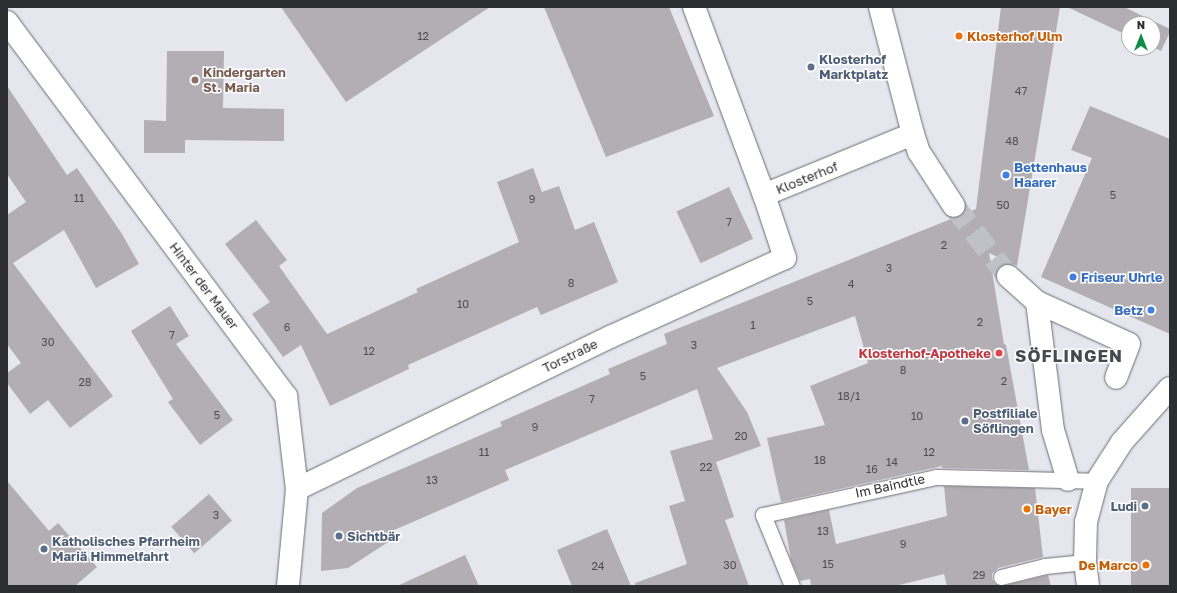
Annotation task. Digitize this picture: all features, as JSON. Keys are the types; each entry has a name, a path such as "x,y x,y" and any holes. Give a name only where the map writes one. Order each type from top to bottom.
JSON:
{"street":[{"name":"Klosterhof","path":"694,7 764,195 913,134"},
{"path":"880,7 918,152 954,206"},
{"name":"Hinter der Mauer","path":"7,22 286,396 297,489 288,586"},
{"name":"Torstraße","path":"297,489 603,340 785,258 764,195"},
{"path":"1008,276 1037,302 1129,344 1116,378"},
{"path":"1037,302 1053,430 1068,480"},
{"path":"1088,586 1085,562 1086,522 1096,481 1122,442 1170,388"}],"lane":[{"name":"Im Baindtle","path":"792,586 763,515 936,477 1096,481"},
{"path":"1001,577 1045,566 1085,562"}],"building":[{"path":"281,7 490,7 346,102"},
{"path":"544,7 669,7 714,116 606,157"},
{"path":"1001,7 1060,7 1017,266 989,253 1004,344 1006,345 1029,470 942,468 942,466 781,502 767,438 825,425 810,386 868,363 855,316 717,368 747,412 761,446 716,462 734,517 725,520 749,586 635,586 635,583 687,564 669,506 685,501 670,451 713,439 697,389 505,470 509,480 392,531 396,537 348,568 321,571 322,513 357,488 502,426 500,422 610,374 608,369 667,344 664,334 976,209"},
{"path":"1067,7 1124,7 1143,16 1121,16 1121,32"},
{"path":"1161,25 1170,29 1161,51"},
{"name":"Kindergarten St. Maria","path":"167,51 224,51 223,108 284,109 284,141 185,140 185,153 144,153 144,120 166,121"},
{"path":"7,86 67,175 77,168 122,234 139,264 96,288 64,230 13,263 113,396 70,428 48,400 30,414 7,383 7,373 21,363 7,344 7,215 26,202 7,174"},
{"path":"1090,106 1170,139 1170,334 1041,277 1092,158 1071,150"},
{"path":"533,168 542,192 559,186 575,230 594,222 618,282 541,315 537,307 408,365 409,369 330,406 301,345 283,357 252,314 270,302 225,244 256,220 287,260 279,266 327,334 418,292 416,289 519,242 497,182"},
{"path":"729,187 753,239 701,263 676,212"},
{"path":"170,306 189,336 176,344 233,420 200,445 168,402 173,399 131,331"},
{"name":"Katholisches Pfarrheim Mariä Himmelfahrt","path":"7,481 49,531 58,523 97,567 75,586 7,586"},
{"path":"944,486 1035,488 1043,557 998,568 992,574 992,579 995,584 1003,586 947,586 944,574 895,586 811,586 810,579 800,581 791,560 784,520 829,510 836,544 947,516"},
{"path":"1131,488 1170,488 1170,586 1131,586"},
{"path":"209,494 232,520 194,553 171,527"},
{"path":"607,529 631,586 572,586 557,550"},
{"path":"465,555 479,586 397,586"},
{"path":"1048,575 1051,586 1003,586"}],"tunnel":[{"path":"954,206 1008,276"}],"place":[{"name":"Klosterhof Ulm","path":"959,36"},
{"name":"Klosterhof Marktplatz","path":"811,67"},
{"name":"Kindergarten St. Maria","path":"195,80"},
{"name":"Bettenhaus Haarer","path":"1006,175"},
{"name":"Friseur Uhrle","path":"1073,277"},
{"name":"Betz","path":"1151,310"},
{"name":"Klosterhof-Apotheke","path":"999,353"},
{"name":"Postfiliale Söflingen","path":"965,421"},
{"name":"Ludi","path":"1145,506"},
{"name":"Bayer","path":"1027,509"},
{"name":"Sichtbär","path":"339,536"},
{"name":"Katholisches Pfarrheim Mariä Himmelfahrt","path":"44,549"},
{"name":"De Marco","path":"1146,565"}],"district":[{"name":"SÖFLINGEN","path":"1069,356"}]}
